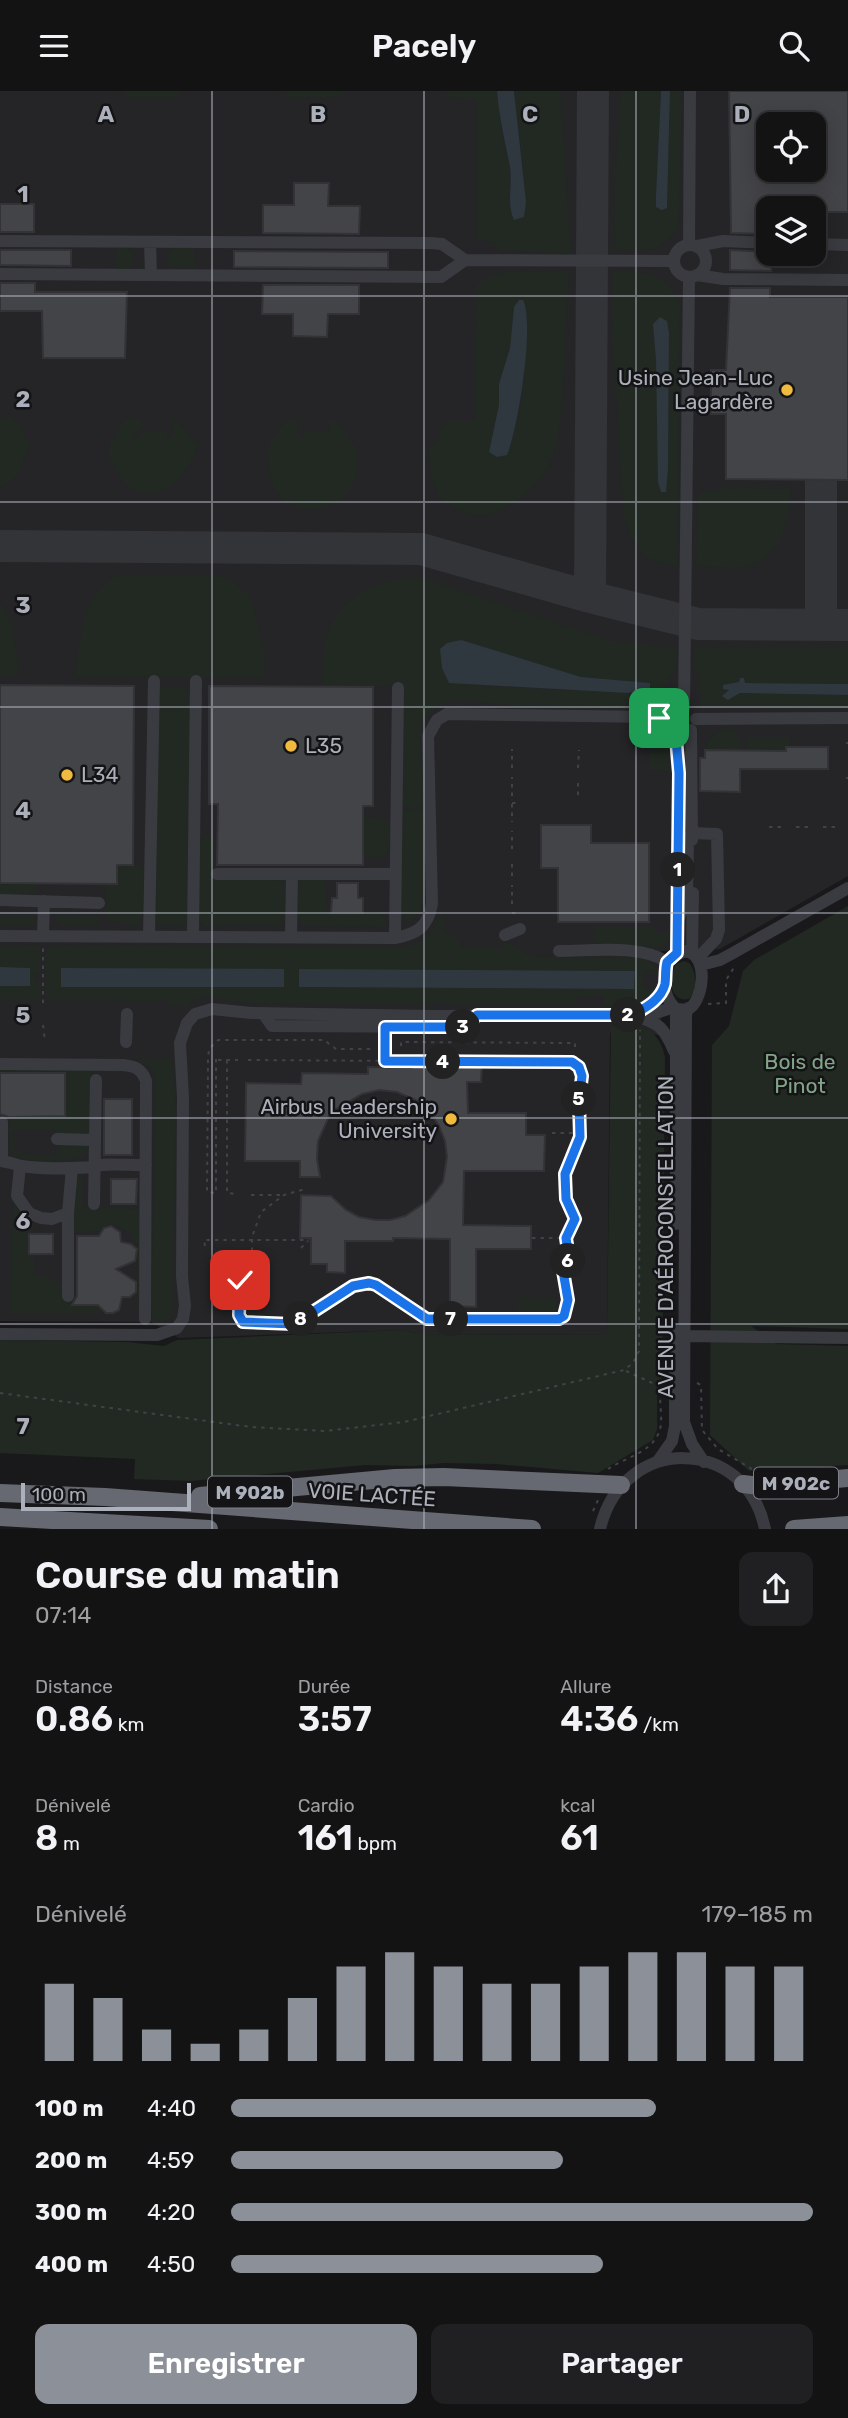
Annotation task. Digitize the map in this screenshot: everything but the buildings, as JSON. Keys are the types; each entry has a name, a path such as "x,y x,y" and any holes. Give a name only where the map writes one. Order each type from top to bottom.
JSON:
{"highway":[{"name":"M 902b","path":"105,1497 203,1496 395,1478 444,1477 621,1485"},
{"name":"M 902c","path":"748,1477 760,1486 848,1478"},
{"name":"VOIE LACTÉE","path":"0,1493 105,1497 532,1529"},
{"path":"0,1517 209,1529"},
{"path":"794,1529 848,1525"}],"street":[{"path":"690,91 693,245"},
{"path":"0,241 431,243 442,244 465,260"},
{"path":"756,242 723,241 679,249 674,261 676,269 682,275 723,279 848,280"},
{"path":"150,242 151,275"},
{"path":"826,244 848,245"},
{"path":"693,245 702,250 706,262 703,271 693,276"},
{"path":"0,274 440,277 465,260 674,261"},
{"path":"684,709 693,276"},
{"path":"149,936 154,681"},
{"path":"193,936 196,681"},
{"path":"395,938 398,688"},
{"path":"638,1020 665,986 677,923 689,727 691,711 684,709 676,713 674,726 689,727 848,718"},
{"path":"0,936 395,938 411,935 429,918 432,904 428,736 437,720 447,714 466,712 499,716 673,719"},
{"path":"638,1020 694,1005 699,995 692,834 686,773"},
{"path":"677,923 687,897 688,841 692,834"},
{"path":"692,834 717,834 719,930 716,939 697,958"},
{"path":"218,874 396,874"},
{"path":"291,937 292,874"},
{"path":"559,951 641,952 697,958 709,964 848,888"},
{"path":"0,900 99,902"},
{"path":"43,936 44,901"},
{"path":"505,936 520,929"},
{"path":"665,986 679,1008"},
{"name":"AVENUE D'AÉROCONSTELLATION","path":"658,1461 672,1441 675,1426 679,1008"},
{"name":"AVENUE D'AÉROCONSTELLATION","path":"679,1008 686,1014 684,1422 692,1444 704,1462"},
{"path":"0,1334 157,1335 177,1328 183,1319 183,1098 180,1043 183,1031 195,1014 203,1010 638,1020 656,1023 664,1029 677,1059"},
{"path":"263,1013 272,1026 467,1027 477,1015"},
{"path":"126,1042 127,1014"},
{"path":"0,1064 133,1065 146,1081 145,1319"},
{"path":"94,1204 96,1080"},
{"path":"2,1122 1,1161 20,1166 72,1168 94,1167 100,1164 123,1171 146,1165"},
{"path":"57,1139 95,1140"},
{"path":"20,1166 17,1196 29,1213 52,1219 68,1213"},
{"path":"68,1296 68,1213 72,1168"},
{"path":"683,1336 848,1338"},
{"path":"600,1529 607,1506 621,1485 637,1471 658,1461 694,1458 748,1477 765,1529"}],"path":[{"path":"512,749 512,768"},
{"path":"578,768 579,750"},
{"path":"512,777 512,796"},
{"path":"578,778 578,795"},
{"path":"512,822 512,804 519,803"},
{"path":"768,827 786,827"},
{"path":"796,827 812,827"},
{"path":"824,827 840,827"},
{"path":"512,831 512,849"},
{"path":"512,859 512,876"},
{"path":"512,885 512,904"},
{"path":"512,913 520,913"},
{"path":"43,936 43,1003"},
{"path":"706,1004 726,1003 726,980 740,962"},
{"path":"0,1393 251,1427 325,1431 404,1422 624,1370 633,1363 639,1351 638,1020"},
{"path":"43,1025 45,1041"},
{"path":"385,1027 385,1067"},
{"path":"238,1060 217,1060 216,1193 207,1192 208,1059 209,1049 218,1040 324,1040 336,1049 371,1049 370,1046"},
{"path":"401,1046 401,1042 414,1042 575,1043 575,1047"},
{"path":"228,1060 226,1187 228,1193 237,1194"},
{"path":"248,1060 572,1062 579,1067 582,1076 579,1101 581,1133 565,1174 566,1199 575,1219 566,1238 569,1258 563,1271 568,1300 564,1316 559,1319 427,1319 369,1283 353,1286 294,1324 240,1321 240,1280 252,1264 252,1240 261,1212 284,1195"},
{"path":"552,1133 581,1133"},
{"path":"251,1195 284,1195 305,1189"},
{"path":"532,1238 566,1238"},
{"path":"205,1247 204,1240 309,1240 301,1248"},
{"path":"624,1370 660,1387"},
{"path":"608,1469 642,1452 656,1441 661,1425 660,1387 664,1383"},
{"path":"696,1383 701,1385 702,1430 748,1477"}],"shaded area":[{"path":"0,91 848,91 848,876 720,949 661,951 661,1035 610,1033 607,1335 418,1334 403,1330 179,1338 151,1322 0,1321"},
{"path":"497,91 514,91 526,202 524,217 514,220 510,207 511,174"},
{"path":"661,91 670,91 667,208 662,210 656,207"},
{"path":"519,300 523,300 526,312 524,377 507,455 497,457 489,452 499,405 499,384 510,348 514,307"},
{"path":"660,317 667,321 669,333 666,492 661,492 658,482 653,324"},
{"path":"461,640 581,677 650,683 650,690 627,693 449,683 442,668 440,649 447,643"},
{"path":"740,678 744,678 745,683 848,684 848,695 740,693 728,700 722,696 729,690 723,689 723,685 739,682"},
{"path":"0,967 30,968 30,986 0,986"},
{"path":"61,968 284,969 284,987 61,987"},
{"path":"299,969 635,971 634,989 299,987"}],"green space":[{"path":"123,91 182,91 178,97 127,97"},
{"path":"285,91 345,91 341,98 289,97"},
{"path":"446,91 497,91 503,143 510,168 510,212 524,174 514,91 560,91 571,254 500,250 491,242 478,239 477,100 451,98"},
{"path":"621,91 661,91 656,195 667,207 670,91 682,91 679,218 674,235 653,249 614,250"},
{"path":"117,247 126,248 134,255 132,266 128,269 116,270"},
{"path":"180,247 194,248 195,270 170,267 167,257 170,251"},
{"path":"569,271 561,419 552,458 535,485 504,508 493,513 476,515 453,507 439,495 432,479 428,448 432,447 448,421 475,421 477,283 504,272","holes":["514,307 527,325 523,391 517,423 507,454 497,457 489,451 499,405 499,384 510,348"]},
{"path":"613,272 654,275 668,285 680,305 678,566 648,558 636,546 624,518 612,331","holes":["667,321 668,469 653,324"]},
{"path":"0,418 13,418 30,444 17,476 0,488"},
{"path":"124,420 141,420 141,430 133,430 134,438 141,438 142,432 166,432 166,437 173,437 174,420 177,420 197,446 189,465 178,480 164,489 150,493 136,490 124,482 114,467 108,446"},
{"path":"286,420 297,421 297,438 303,438 304,432 330,432 330,421 338,421 352,441 356,471 349,490 336,502 320,509 302,509 286,502 274,487 268,448"},
{"path":"720,488 791,489 789,513 782,536 768,555 759,561 735,568 696,566 698,495 703,492 719,492"},
{"path":"121,575 215,575 232,580 251,598 265,658 264,678 76,677 81,633 90,604 98,591"},
{"path":"414,577 427,580 611,641 676,648 676,667 651,708 509,705 452,700 439,704 423,722 420,734 420,752 426,785 425,807 402,807 401,686 323,687 325,644 336,616 358,595 399,579","holes":["461,640 581,677 650,683 650,690 627,693 461,685"]},
{"path":"0,601 14,637 18,676 0,676"},
{"path":"848,647 848,684 745,683 744,678 739,682 724,685 730,689 728,699 740,693 848,695 848,708 699,705 702,693 699,692 699,678 694,668 694,648"},
{"path":"185,687 191,697 189,921 184,926 159,926 156,922 157,694 159,688"},
{"path":"650,728 658,730 667,738 668,770 649,770"},
{"path":"727,729 740,736 740,751 705,750 718,731"},
{"path":"747,737 790,737 790,747 786,747 786,751 746,751"},
{"path":"402,810 425,811 424,899 419,914 410,922 405,921 402,916"},
{"path":"363,818 382,819 389,826 390,843 385,857 363,858"},
{"path":"205,836 213,837 213,875 285,881 288,905 285,917 278,926 203,926 200,922 199,840"},
{"path":"117,865 133,865 141,868 144,874 142,922 139,926 110,921 110,917 105,917 106,884 117,883"},
{"path":"302,880 324,880 328,911 381,913 387,921 383,927 304,926 298,916 298,883"},
{"path":"0,883 35,883 36,894 0,894"},
{"name":"Bois de Pinot","path":"848,906 848,1329 751,1326 776,1344 848,1346 848,1465 749,1471 710,1435 712,1045 729,1026 743,971 754,960"},
{"path":"58,907 58,915 99,916 100,922 96,925 60,925 55,918 55,908"},
{"path":"443,910 443,931 459,940 460,947 503,948 505,941 532,957 643,958 653,965 656,971 644,972 643,988 655,989 642,1002 635,1004 634,1001 624,1001 623,1005 604,1005 604,995 577,995 575,1005 242,1003 209,997 196,999 187,1005 170,1006 170,997 162,1001 46,1000 46,954 49,945 405,948 425,938","holes":["299,969 634,971 634,989 299,987"]},
{"path":"0,915 36,915 35,922 31,925 0,925"},
{"path":"594,927 655,927 656,933 673,933 664,946 656,948 644,945 602,945 595,940"},
{"path":"0,945 40,946 40,973 34,974 35,982 40,982 40,1000 0,1000 0,986 30,986 30,968 0,967"},
{"path":"684,961 692,967 695,976 694,991 689,999 677,997 671,982 676,964"},
{"path":"611,1026 646,1029 658,1039 665,1057 662,1380 657,1390 657,1429 653,1440 598,1473 496,1464 444,1463 414,1466 365,1465 191,1481 134,1479 135,1459 0,1453 0,1340 127,1342 164,1346 177,1340 403,1330 418,1334 607,1335"},
{"path":"171,1058 176,1094 173,1311 169,1319 163,1322 151,1322 155,1079 150,1068 136,1060"},
{"path":"0,1066 91,1067 90,1136 57,1136 56,1130 12,1130 15,1150 25,1154 57,1155 57,1143 90,1143 85,1154 76,1159 48,1161 15,1155 9,1142 10,1117 65,1116 65,1071 0,1071"},
{"path":"82,1172 82,1206 144,1209 143,1310 138,1310 138,1244 133,1242 132,1232 108,1224 99,1231 72,1232 76,1179"},
{"path":"13,1203 24,1218 34,1222 34,1233 29,1234 29,1254 34,1254 35,1275 48,1277 59,1283 68,1292 73,1305 93,1305 104,1314 10,1314"},
{"path":"519,1298 556,1298 557,1315 519,1315"}],"taxiway":[{"path":"590,597 593,91"},
{"path":"821,479 821,625"},
{"path":"0,546 421,549 590,597 698,624 848,625"}],"place":[{"name":"Usine Jean-Luc Lagardère","path":"787,390"},
{"name":"L35","path":"291,746"},
{"name":"L34","path":"67,775"},
{"name":"Airbus Leadership University","path":"451,1119"}],"route":[{"path":"240,1280 239,1315 240,1321 243,1322 294,1324 353,1286 369,1283 427,1319 559,1319 564,1316 568,1300 563,1271 569,1258 566,1238 575,1219 566,1199 565,1174 581,1133 578,1115 582,1076 579,1067 572,1062 385,1061 385,1027 467,1027 477,1015 633,1015 648,1007 658,997 665,986 667,962 677,953 679,773 676,739 682,731 674,726 673,719 659,718"}]}
